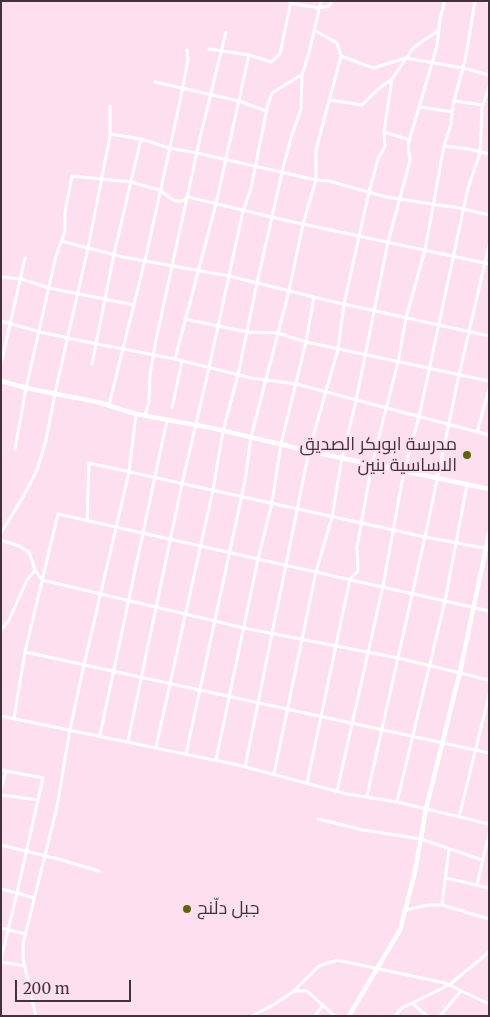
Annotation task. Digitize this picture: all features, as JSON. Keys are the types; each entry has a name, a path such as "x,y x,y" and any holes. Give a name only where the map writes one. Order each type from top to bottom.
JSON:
{"street":[{"path":"156,747 213,490 223,431 238,375 256,283 290,138 301,109 302,75 321,1"},
{"path":"209,49 249,55 271,62 280,54 291,2 319,8 329,6 332,1"},
{"path":"274,774 316,572 332,517 342,458 356,401 388,242 410,161 408,145 437,46 440,19 445,1"},
{"path":"308,783 320,716 350,579 358,571 357,547 372,464 398,362 406,318 425,250 444,146 451,124 454,101 463,68 475,1"},
{"path":"485,1 489,2"},
{"path":"186,754 246,480 251,437 289,291 303,224 316,180 316,150 341,56 337,43 314,30"},
{"path":"330,100 362,105 376,90 392,79 413,48 439,30"},
{"path":"145,415 149,402 153,355 197,153 226,32"},
{"path":"109,406 145,259 188,60 187,50"},
{"path":"175,359 216,204 249,55"},
{"path":"341,56 373,68 406,58 489,74"},
{"path":"128,741 182,484 210,368 243,211 251,188 266,111 272,93 302,75"},
{"path":"245,767 309,451 338,349 344,304 369,192 378,158 384,146 384,132 392,79"},
{"path":"155,82 239,101 266,111"},
{"path":"337,791 383,586 404,471 430,369 468,188 480,153 483,105 489,87"},
{"path":"454,101 483,105"},
{"path":"1,533 37,470 46,440 102,179 110,134 110,106"},
{"path":"420,107 452,112"},
{"path":"384,132 410,140"},
{"path":"110,134 142,139 169,148 255,165 316,180 329,181 400,199 489,215"},
{"path":"92,364 114,254 142,139"},
{"path":"444,146 489,154"},
{"path":"15,449 26,388 49,288 65,231 65,212 72,176 131,182 159,190 175,201 182,201 188,197 272,218 487,264"},
{"path":"61,241 114,254 229,276 489,336"},
{"path":"367,796 459,375 487,264 489,245"},
{"path":"1,364 25,258"},
{"path":"1,277 21,279 49,288 134,305"},
{"path":"216,760 258,559 272,503 281,444 306,342 314,297"},
{"path":"185,319 247,332 278,333 306,342 489,381"},
{"path":"1,321 40,332 175,359 238,375 296,384 489,434"},
{"path":"172,408 182,361"},
{"path":"1,381 136,414 196,425 489,489"},
{"path":"477,432 489,389"},
{"path":"36,1016 25,966 23,944 57,807 70,729 129,472 136,414"},
{"path":"100,735 167,420"},
{"path":"87,520 89,463 425,537 487,548"},
{"path":"397,802 445,601 467,484"},
{"path":"14,718 26,652 58,514 489,610"},
{"path":"349,1016 400,930 406,910 416,872 426,809 444,742 489,534"},
{"path":"1,540 19,546 29,552 35,570 42,580 244,628 398,658 489,680"},
{"path":"1,630 9,620 27,580 35,570"},
{"path":"26,652 489,753"},
{"path":"459,817 489,695"},
{"path":"1,716 216,760 337,791 397,802 489,824"},
{"path":"1,789 4,770 43,778 1,960 25,966"},
{"path":"1,795 38,800"},
{"path":"318,819 363,830 421,839 482,860"},
{"path":"477,885 489,834"},
{"path":"1,845 99,870"},
{"path":"442,906 449,849"},
{"path":"446,878 489,888"},
{"path":"1,889 34,898"},
{"path":"406,910 428,905 442,906 489,919"},
{"path":"1,928 25,934"},
{"path":"396,1016 402,1008 450,985 489,952"},
{"path":"252,1016 294,991 319,966 337,960 450,985 489,1004"},
{"path":"294,991 307,991 336,1016"},
{"path":"440,1016 461,991"},
{"path":"413,1004 427,1016"},
{"path":"315,1016 324,1005"}],"place":[{"name":"مدرسة ابوبكر الصديق الاساسية بنين","path":"467,455"},
{"name":"جبل دلّنج","path":"187,909"}]}
